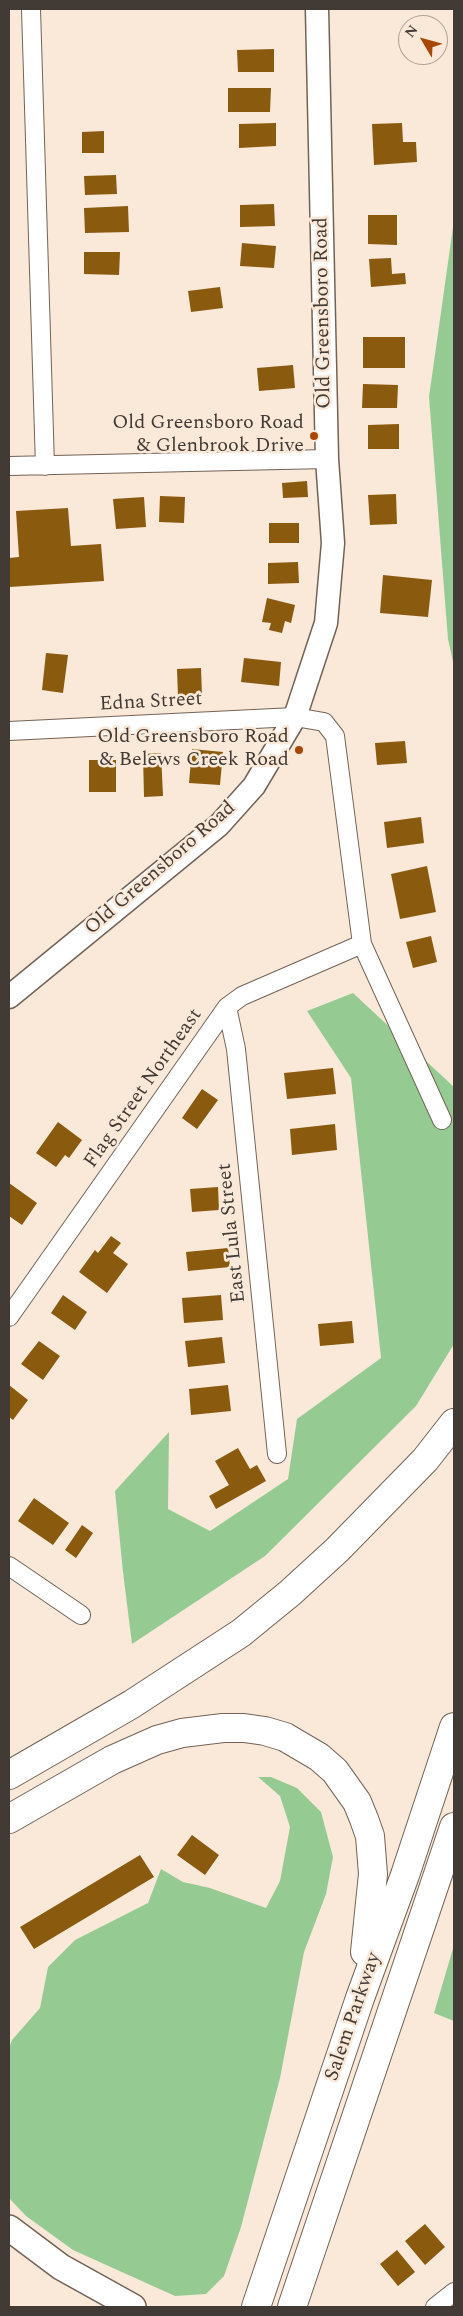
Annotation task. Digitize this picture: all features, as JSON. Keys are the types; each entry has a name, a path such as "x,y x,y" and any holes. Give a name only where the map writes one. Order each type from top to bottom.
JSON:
{"highway":[{"path":"9,1775 132,1704 240,1633 290,1593 337,1550 425,1460 454,1423"},
{"name":"Salem Parkway","path":"259,2298 360,1998 406,1875 454,1727"},
{"path":"9,1819 112,1760 156,1740 182,1733 223,1728 265,1731 285,1737 319,1757 335,1771 357,1802 370,1836 372,1896 360,1998"},
{"name":"Salem Parkway","path":"293,2304 454,1827"}],"main road":[{"path":"9,2228 61,2267 123,2305"}],"street":[{"path":"31,9 45,466"},
{"name":"Old Greensboro Road","path":"9,997 219,824 254,786 296,717 326,623 333,544 327,459 317,9"},
{"path":"9,466 327,459"},
{"name":"Edna Street","path":"9,731 296,717 324,722 336,736 362,944 442,1120"},
{"name":"Flag Street Northeast","path":"9,1317 227,1008 242,996 362,944"},
{"name":"East Lula Street","path":"227,1008 236,1049 277,1454"},
{"path":"9,1566 81,1615"},
{"path":"435,2307 454,2292"}],"green space":[{"path":"454,220 454,666 448,639 429,397"},
{"path":"353,993 454,1087 454,1344 416,1406 265,1556 132,1644 115,1491 169,1432 168,1509 210,1531 288,1479 297,1419 381,1358 351,1078 307,1011"},
{"path":"258,1777 271,1777 297,1788 321,1812 333,1857 326,1894 304,1952 280,2078 241,2227 224,2276 206,2294 175,2296 73,2250 26,2216 9,2198 9,2048 12,2040 40,2008 48,1967 75,1940 148,1903 161,1869 183,1882 210,1888 266,1908 280,1881 290,1827 280,1796"},
{"path":"454,1945 454,2021 434,2013"}],"building":[{"path":"274,49 274,72 238,72 237,50"},
{"path":"228,88 271,88 270,112 228,112"},
{"path":"276,123 276,146 239,148 239,124"},
{"path":"402,123 403,142 416,142 417,162 374,165 372,124"},
{"path":"104,131 104,153 82,153 82,132"},
{"path":"116,175 117,194 85,195 84,176"},
{"path":"274,204 275,226 240,227 240,205"},
{"path":"128,206 129,232 85,233 84,208"},
{"path":"368,215 397,215 397,245 368,244"},
{"path":"242,243 276,246 274,268 240,266"},
{"path":"84,252 120,252 119,275 84,274"},
{"path":"391,258 392,274 405,273 406,284 371,287 369,259"},
{"path":"220,287 223,308 191,312 188,291"},
{"path":"363,337 405,337 405,368 363,368"},
{"path":"293,365 295,388 259,391 257,368"},
{"path":"363,384 398,385 397,408 362,408"},
{"path":"399,424 399,449 368,449 368,425"},
{"path":"307,481 308,497 283,498 282,483"},
{"path":"396,494 397,524 370,525 368,495"},
{"path":"160,496 185,497 184,523 159,522"},
{"path":"144,497 146,527 116,529 113,499"},
{"path":"68,508 71,546 101,544 104,581 9,587 9,558 19,557 16,511"},
{"path":"269,523 299,523 299,543 269,543"},
{"path":"298,562 299,583 268,584 268,563"},
{"path":"383,575 432,580 428,617 380,613"},
{"path":"267,598 295,605 291,623 285,621 282,633 269,630 271,623 262,622"},
{"path":"46,653 68,655 63,693 42,690"},
{"path":"244,658 281,662 279,686 241,682"},
{"path":"201,668 202,696 178,697 177,669"},
{"path":"405,741 407,763 377,765 375,743"},
{"path":"192,749 223,752 220,785 189,783"},
{"path":"161,753 163,796 144,797 143,754"},
{"path":"89,760 116,760 116,792 89,792"},
{"path":"421,817 424,843 387,848 384,822"},
{"path":"427,866 436,912 400,919 391,874"},
{"path":"431,936 437,962 413,968 406,942"},
{"path":"333,1068 336,1094 287,1099 284,1073"},
{"path":"202,1089 218,1100 197,1129 182,1118"},
{"path":"58,1122 82,1140 69,1158 65,1155 56,1167 36,1153"},
{"path":"335,1124 337,1150 292,1155 290,1129"},
{"path":"9,1183 37,1203 22,1225 9,1216"},
{"path":"218,1187 219,1210 192,1212 190,1189"},
{"path":"111,1236 121,1243 113,1253 128,1264 107,1293 79,1272 95,1250 98,1253"},
{"path":"228,1248 230,1267 188,1271 186,1252"},
{"path":"63,1295 87,1312 75,1330 51,1313"},
{"path":"221,1295 223,1320 184,1323 182,1298"},
{"path":"352,1321 354,1343 320,1346 318,1324"},
{"path":"222,1337 225,1363 188,1367 185,1341"},
{"path":"39,1341 60,1356 43,1380 21,1364"},
{"path":"9,1385 28,1400 13,1420 9,1417"},
{"path":"228,1385 231,1411 191,1415 189,1389"},
{"path":"238,1448 250,1469 257,1465 266,1481 216,1509 209,1496 229,1485 215,1461"},
{"path":"34,1498 69,1523 53,1545 18,1521"},
{"path":"82,1525 93,1533 76,1558 65,1550"},
{"path":"192,1835 219,1855 205,1875 177,1855"},
{"path":"140,1855 154,1877 34,1949 20,1927"},
{"path":"425,2224 445,2247 425,2265 405,2241"},
{"path":"397,2250 415,2272 398,2286 380,2264"}],"place":[{"name":"Old Greensboro Road & Glenbrook Drive","path":"314,436"},
{"name":"Old Greensboro Road & Belews Creek Road","path":"299,750"}]}
